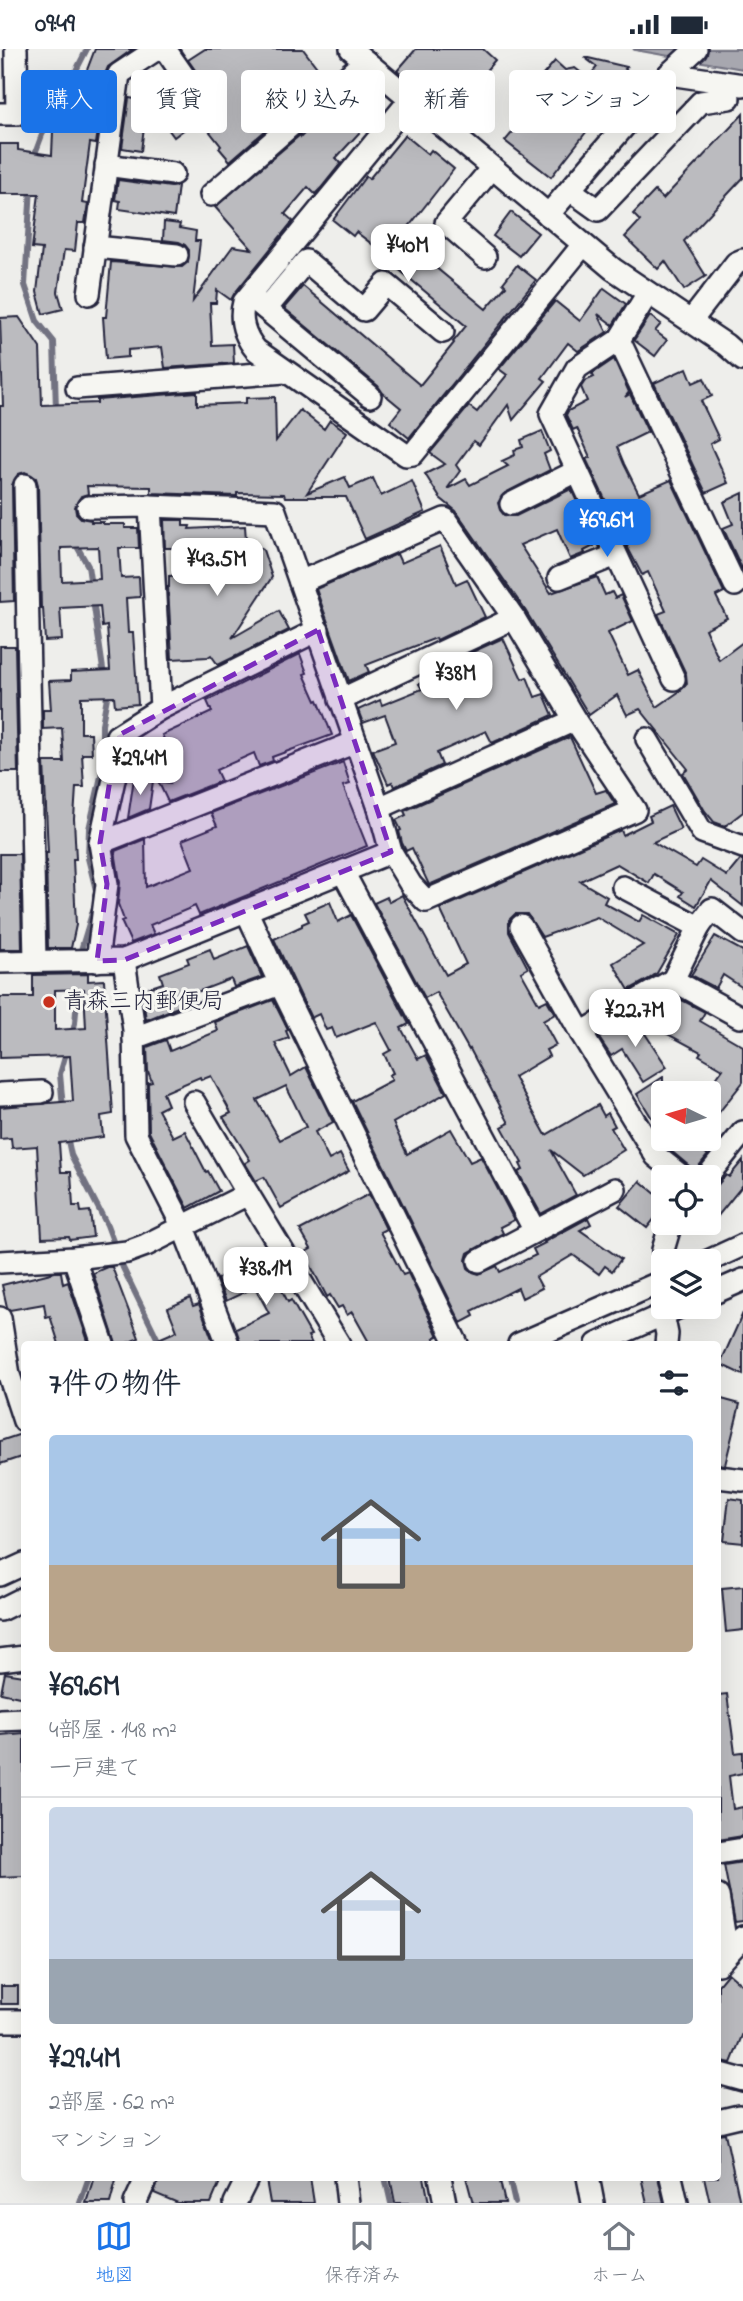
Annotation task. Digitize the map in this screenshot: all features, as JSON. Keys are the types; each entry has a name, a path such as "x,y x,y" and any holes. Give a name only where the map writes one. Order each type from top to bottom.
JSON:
{"street":[{"path":"0,114 17,114 16,49"},
{"path":"89,294 119,74 157,49"},
{"path":"165,49 180,70"},
{"path":"211,195 358,55 399,90"},
{"path":"548,215 683,62 736,92"},
{"path":"570,190 598,210 701,102 736,92"},
{"path":"399,113 244,302 241,311 247,338 256,350 285,372 406,455 413,454 583,245"},
{"path":"450,133 583,245 726,345 743,360"},
{"path":"106,165 173,174"},
{"path":"485,257 446,223 492,168"},
{"path":"95,247 177,255"},
{"path":"691,321 736,263 743,260"},
{"path":"266,309 306,261 364,310 386,284 443,331"},
{"path":"648,293 619,340 577,368 551,414 674,679"},
{"path":"249,295 370,396"},
{"path":"619,340 735,585"},
{"path":"77,388 285,372"},
{"path":"511,504 577,471"},
{"path":"25,485 35,961"},
{"path":"150,506 161,708"},
{"path":"88,507 150,506 275,511 379,807 391,852 411,885 426,901 635,810 575,720 514,618 445,519 300,582"},
{"path":"559,578 616,555"},
{"path":"340,700 514,618"},
{"path":"84,961 107,884 100,843 116,775 117,736 161,708 318,629"},
{"path":"379,807 575,720"},
{"path":"647,739 702,832 743,847"},
{"path":"100,843 356,742"},
{"path":"0,962 124,960 391,852"},
{"path":"343,872 535,1231"},
{"path":"623,887 699,927"},
{"path":"581,1033 673,981 699,927 712,909 743,933"},
{"path":"246,910 456,1341"},
{"path":"521,926 581,1033 656,1156 667,1165"},
{"path":"124,960 134,1038 136,1135 183,1227 227,1341"},
{"path":"673,981 740,1017"},
{"path":"134,1038 280,984"},
{"path":"0,1094 42,1092"},
{"path":"194,1102 337,1341"},
{"path":"716,1165 743,1132"},
{"path":"479,1261 615,1189"},
{"path":"0,1262 120,1253 183,1227 248,1194"},
{"path":"721,1255 743,1245"},
{"path":"74,1258 102,1341"},
{"path":"526,1341 651,1286"},
{"path":"721,1292 740,1286"},
{"path":"0,1318 9,1375 21,1412"},
{"path":"604,1341 654,1319"},
{"path":"666,1341 670,1319"},
{"path":"721,1477 743,1480"},
{"path":"0,1575 21,1565"},
{"path":"0,1610 21,1600"},
{"path":"0,1660 21,1657"},
{"path":"0,1720 21,1719"},
{"path":"721,1853 743,1849"},
{"path":"722,1958 743,1937"},
{"path":"0,2021 21,2021"},
{"path":"721,2074 743,2080"},
{"path":"721,2120 739,2116"},
{"path":"135,2203 144,2181"},
{"path":"235,2203 247,2181"},
{"path":"249,2181 252,2203"},
{"path":"345,2181 348,2203"},
{"path":"441,2181 445,2203"},
{"path":"589,2181 593,2203"},
{"path":"672,2181 677,2203"}],"highlighted area":[{"path":"318,630 391,852 124,960 97,961 107,884 100,843 117,736"}],"shaded area":[{"path":"633,49 743,49 743,69 635,50"}],"building":[{"path":"95,49 133,49 107,70 87,70"},
{"path":"205,49 303,49 319,70 241,70 241,133 262,133 230,161 211,133 227,133 227,70 195,70 188,60"},
{"path":"416,49 483,49 495,60 486,70 397,71"},
{"path":"584,57 627,67 626,70 595,70 597,67"},
{"path":"555,61 565,70 547,70"},
{"path":"129,98 131,133 143,133 141,151 122,148"},
{"path":"743,114 743,178 684,241 706,276 684,290 665,261 658,269 625,237 640,221 633,214 655,191 663,199"},
{"path":"53,133 98,133 96,144 90,143 82,203 88,204 85,223 78,223 75,251 64,250 58,292 63,309 43,314 37,292 42,249 32,248 39,194 0,194 0,144 18,144 18,150 52,155"},
{"path":"305,133 359,133 336,158 341,163 321,188 315,194 308,187 285,214 293,221 231,300 217,290 216,303 210,303 212,345 233,344 234,363 165,368 162,347 128,350 128,357 106,359 103,317 106,317 111,262 182,267 188,262 189,250 179,242 163,240 164,222 180,224 179,228 196,231 195,241 200,241 193,301 233,246 252,249 215,207 300,135 301,137"},
{"path":"512,133 585,133 551,177 505,141"},
{"path":"405,135 428,154 431,150 454,169 400,238 486,309 506,286 503,283 517,265 536,280 409,438 390,422 401,408 284,308 303,286 420,385 466,326 396,267 398,264 356,232 353,236 333,220 366,176 369,179"},
{"path":"118,180 178,186 174,217 119,209 120,201 115,200"},
{"path":"511,212 538,233 519,256 493,236"},
{"path":"604,288 626,304 613,325 598,314 607,332 578,351 568,343 542,378 546,381 513,420 508,405 479,445 474,441 456,465 460,471 447,489 466,479 470,485 508,466 502,461 515,455 514,450 523,447 521,440 542,431 550,451 544,454 550,470 505,493 498,503 500,510 504,515 516,516 571,489 588,525 586,526 594,546 570,559 557,529 520,545 551,593 597,577 605,595 612,592 615,598 621,595 633,621 608,633 628,675 638,670 657,707 680,691 687,684 686,674 658,614 666,611 648,572 642,575 629,550 586,459 590,457 577,428 573,430 566,415 568,411 587,401 581,387 585,381 594,377 592,374 614,359 629,392 625,397 630,394 648,432 617,447 624,464 639,494 671,480 724,592 716,596 727,618 705,629 719,660 743,642 743,812 725,826 714,822 705,811 683,773 688,769 640,709 627,715 617,695 589,715 525,610 456,511 440,498 425,474 445,464 430,453 469,406 477,412 507,375 499,369 555,301 580,321"},
{"path":"650,316 661,324 655,331 667,340 655,356 634,340"},
{"path":"19,317 40,348 42,405 97,403 97,400 197,392 197,405 246,403 246,398 275,397 276,441 300,410 324,429 330,420 347,432 307,493 345,477 350,488 373,478 381,496 412,481 425,512 365,539 346,497 151,493 151,487 87,486 88,494 81,496 75,507 81,518 103,524 125,524 125,528 138,528 139,548 119,548 121,578 139,577 140,597 126,598 128,633 133,633 138,704 115,706 114,696 81,697 81,733 91,733 92,754 82,754 84,787 76,787 76,859 73,859 76,925 71,948 48,948 44,762 64,762 62,728 43,729 43,710 51,710 49,681 71,680 71,672 110,670 107,626 102,627 100,606 60,608 62,640 45,641 41,608 38,485 36,478 25,472 18,474 12,485 14,601 0,602 0,406 3,406 0,318","holes":["98,547 100,579 62,581 61,548"]},
{"path":"687,368 693,383 704,378 712,396 701,401 719,439 710,444 728,483 706,493 654,383"},
{"path":"743,493 742,569 723,528 733,524 724,502"},
{"path":"164,520 183,520 183,526 190,526 189,529 245,526 246,540 263,550 272,577 232,638 279,611 289,630 218,665 211,655 172,659 169,576 244,572 243,548 165,548"},
{"path":"440,546 456,584 467,579 485,617 437,640 436,638 366,665 369,672 349,681 316,589 397,554 401,563"},
{"path":"503,638 522,679 527,677 535,697 544,694 553,715 492,743 486,731 437,753 442,765 394,787 392,782 388,784 373,750 395,742 385,715 363,723 358,710 380,700 382,705 422,689 419,684 460,666 457,659"},
{"path":"0,646 15,646 18,772 0,772"},
{"path":"300,654 307,673 304,674 332,735 272,757 273,761 259,766 254,753 216,770 221,781 168,802 158,781 170,783 162,769 175,763 162,735 212,712 207,701"},
{"path":"570,737 596,793 606,790 615,804 429,885 412,848 406,851 402,843 401,830 396,820 406,815 404,811"},
{"path":"343,762 350,784 343,786 367,846 199,915 195,906 150,925 154,934 131,943 121,921 124,920 118,904 120,882 115,851 145,839 146,887 193,868 182,840 217,826 211,813"},
{"path":"134,778 153,781 149,809 128,818"},
{"path":"670,806 681,829 653,842 696,867 701,860 727,876 740,860 743,860 743,906 711,881 696,906 680,896 683,892 654,874 649,883 617,864 580,881 607,897 604,903 639,922 643,915 679,935 657,973 649,979 629,990 613,963 643,945 597,917 542,937 527,914 515,914 509,920 509,932 528,968 521,972 539,1004 547,1000 555,1014 543,1021 556,1045 546,1050 549,1056 514,1077 546,1135 598,1105 604,1116 608,1113 615,1126 611,1128 624,1150 583,1175 551,1150 576,1195 541,1214 518,1172 523,1170 520,1164 522,1163 502,1127 509,1123 470,1049 436,992 425,998 374,903 387,897 389,902 402,895 446,975 466,964 440,909 621,830 623,835 651,821 649,816"},
{"path":"0,854 20,854 22,949 0,949"},
{"path":"330,902 338,922 351,915 409,1024 401,1028 418,1059 426,1055 446,1093 393,1123 407,1154 451,1129 470,1162 481,1157 514,1220 500,1227 503,1233 468,1253 468,1268 479,1274 497,1266 500,1272 536,1255 533,1249 588,1218 591,1224 580,1230 621,1259 612,1271 605,1266 599,1274 573,1255 536,1277 542,1288 522,1298 518,1288 472,1311 474,1316 461,1323 352,1101 392,1080 389,1075 393,1073 384,1054 391,1050 376,1022 336,1038 332,1028 326,1030 319,1014 311,1018 274,939 309,921 305,913"},
{"path":"715,936 743,951 743,988 723,975 716,988 691,975"},
{"path":"248,946 262,977 234,987 231,979 181,998 183,1005 146,1020 142,990 163,983 160,974 189,963 187,958 210,949 214,960"},
{"path":"88,974 88,981 104,980 113,1114 101,1116 103,1137 59,1143 61,1172 71,1172 73,1206 80,1206 81,1212 90,1211 93,1237 70,1240 69,1237 42,1238 37,1146 12,1148 11,1138 0,1139 0,1107 73,1101 70,1056 0,1058 0,997 33,997 33,975","holes":["84,989 86,1028 55,1030 55,990"]},
{"path":"669,997 676,1001 678,998 705,1012 700,1021 743,1046 743,1082 721,1110 721,1081 714,1081 723,1069 699,1055 701,1052 636,1017"},
{"path":"273,1000 288,1030 286,1031 289,1038 275,1043 291,1076 306,1067 333,1122 315,1132 329,1160 340,1154 349,1171 281,1208 264,1177 256,1181 245,1163 250,1160 223,1117 231,1113 211,1076 201,1080 200,1077 163,1093 168,1105 158,1110 173,1137 185,1131 219,1191 188,1208 149,1132 148,1083 152,1082 148,1071 147,1047 166,1040 170,1051 218,1031 215,1022","holes":["286,1086 306,1127 280,1140 257,1100"]},
{"path":"634,1017 667,1067 643,1082 622,1049 611,1056 599,1038"},
{"path":"651,1085 651,1117 637,1094"},
{"path":"671,1151 703,1151 708,1155 700,1165 688,1165"},
{"path":"743,1160 743,1185 721,1212 721,1181 726,1175 729,1177"},
{"path":"640,1181 651,1190 651,1223 647,1228 619,1206"},
{"path":"369,1194 386,1229 380,1232 403,1275 408,1273 438,1336 434,1338 436,1341 368,1341 352,1312 347,1315 342,1306 338,1308 330,1295 327,1297 304,1253 311,1249 300,1230"},
{"path":"264,1256 288,1302 291,1300 311,1335 308,1336 310,1341 240,1341 236,1329 269,1313 255,1287 226,1301 217,1279"},
{"path":"112,1267 139,1338 132,1341 115,1341 93,1273"},
{"path":"61,1272 63,1284 68,1282 88,1341 58,1341 50,1316 46,1317 44,1304 10,1310 2,1285"},
{"path":"190,1298 193,1306 199,1304 213,1341 154,1341 177,1331 168,1308"},
{"path":"743,1313 743,1375 721,1364"},
{"path":"721,1399 740,1404 725,1465 721,1464"},
{"path":"21,1434 21,1457 0,1464 0,1441"},
{"path":"729,1498 743,1500 743,1543 724,1541"},
{"path":"743,1586 743,1630 726,1632 722,1588"},
{"path":"5,1673 21,1676 21,1697 1,1693"},
{"path":"727,1694 735,1753 743,1752 743,1773 729,1776 733,1809 743,1807 743,1836 721,1840 721,1695"},
{"path":"21,1733 21,1876 0,1877 0,1735"},
{"path":"743,1862 743,1921 735,1922 724,1865"},
{"path":"728,1973 743,1986 743,2033 731,2063 721,2061 721,1981"},
{"path":"1,1986 18,1986 18,2004 1,2004"},
{"path":"725,2133 740,2203 710,2203 705,2181 721,2181 721,2134"},
{"path":"93,2181 116,2181 110,2203 86,2203"},
{"path":"158,2181 220,2181 211,2203 178,2203 154,2193"},
{"path":"266,2181 311,2181 314,2203 270,2203"},
{"path":"391,2181 425,2181 429,2203 395,2203"},
{"path":"467,2181 500,2181 505,2203 473,2203"},
{"path":"642,2181 659,2181 664,2203 647,2203"}],"waterway":[{"path":"33,159 49,116 64,94 87,49"},
{"path":"31,187 25,285 37,321 54,342 56,410"},
{"path":"74,541 88,566 91,586"},
{"path":"93,600 104,676"},
{"path":"95,896 88,858 89,829 102,772 102,724 106,690"},
{"path":"72,1036 77,1000 74,973 94,907"},
{"path":"63,1108 60,1074 67,1050"},
{"path":"67,1136 71,1155 107,1225 123,1268 159,1341"},
{"path":"80,2203 88,2181"},
{"path":"386,2181 391,2203"},
{"path":"510,2181 515,2203"}],"place":[{"name":"青森三内郵便局","path":"49,1002"}]}
